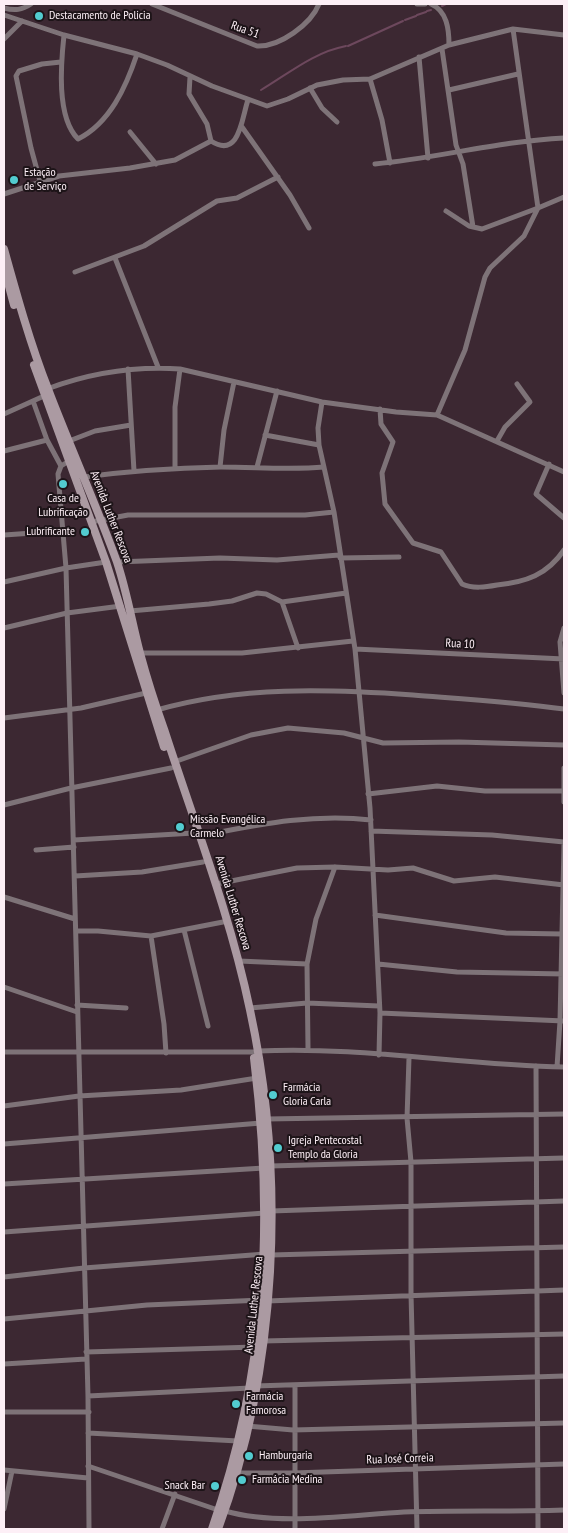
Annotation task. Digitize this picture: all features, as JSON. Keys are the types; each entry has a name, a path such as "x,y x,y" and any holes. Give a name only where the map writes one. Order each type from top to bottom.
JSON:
{"main road":[{"name":"Avenida Luther Rescova","path":"4,249 48,388 116,562 172,765"},
{"name":"Avenida Luther Rescova","path":"4,268 65,464 91,522 106,562 146,693 216,884 239,961 250,1008 264,1121 269,1212 263,1341 218,1529"},
{"name":"Avenida Luther Rescova","path":"197,835 203,862 223,922 256,1051 257,1078 264,1121"},
{"name":"Avenida Luther Rescova","path":"212,1529 222,1510 236,1473 248,1426 256,1347 265,1300"}],"street":[{"path":"4,8 16,10 31,4"},
{"name":"Rua 51","path":"152,4 257,46 264,46 283,38 315,13 319,4"},
{"path":"417,4 425,4"},
{"path":"432,4 443,13 450,45"},
{"path":"4,15 64,35 137,54 167,65 190,77 267,106 310,88 343,80 370,79 450,45 513,29 564,35"},
{"path":"4,39 22,21"},
{"path":"437,414 465,350 485,277 490,268 524,236 538,208 513,29"},
{"path":"64,35 61,62 64,108 71,128 78,139 106,119 132,70 137,54"},
{"path":"442,49 458,151 466,181 473,227"},
{"path":"419,57 428,158"},
{"path":"40,181 16,76 19,71 42,64 61,62"},
{"path":"449,90 518,74"},
{"path":"190,77 189,94 207,124 210,141 216,145 228,144 237,136 242,127 243,112 248,100"},
{"path":"370,79 382,120 390,163"},
{"path":"310,88 322,108 337,122"},
{"path":"242,127 278,177 309,228"},
{"path":"130,132 156,164"},
{"path":"375,164 428,158 458,151 527,140 564,138"},
{"path":"4,194 59,176 175,160 210,141"},
{"path":"76,272 144,246 217,201 237,198 278,177"},
{"path":"446,211 473,227 487,228 564,197"},
{"path":"115,258 158,367"},
{"path":"48,388 84,376 128,369 158,367 180,369 322,402 437,414 564,472"},
{"path":"128,369 134,471"},
{"path":"175,469 175,406 180,369"},
{"path":"220,467 224,430 234,382"},
{"path":"497,441 506,427 530,402 517,384"},
{"path":"257,467 277,391"},
{"path":"4,414 44,396"},
{"path":"33,401 48,440 65,464 58,474 66,568 74,840 77,1012 80,1051 81,1179 89,1412 89,1529"},
{"path":"322,402 318,428 319,445 334,512 355,649 368,794 374,870 374,915 378,964 379,1055"},
{"path":"380,409 381,424 392,442 382,473 384,504 409,540 416,545 441,552 462,584 484,587 521,582 546,570 564,550"},
{"path":"69,441 95,431 131,425"},
{"path":"265,435 319,445"},
{"path":"4,451 48,440"},
{"path":"549,464 536,494 564,518"},
{"path":"84,477 134,471 220,467 296,469 324,467"},
{"path":"91,522 135,514 305,515 334,512"},
{"path":"4,535 62,531"},
{"path":"116,562 220,558 277,560 399,557"},
{"path":"4,582 66,568 106,562"},
{"path":"130,610 224,602 257,593 266,594 282,602 346,593"},
{"path":"282,602 298,648"},
{"path":"4,628 67,613 121,606"},
{"path":"564,628 560,642 563,658 564,692"},
{"path":"140,653 242,653 353,641"},
{"name":"Rua 10","path":"355,649 563,658"},
{"path":"157,710 181,703 238,695 298,691 359,692 500,700 564,709"},
{"path":"4,718 70,710 146,693"},
{"path":"4,805 172,765 251,735 274,730 299,729 344,733 383,743 459,742 564,745"},
{"path":"564,768 564,802"},
{"path":"368,794 437,786 494,791 564,791"},
{"path":"74,840 197,835 300,818 334,816 370,820"},
{"path":"371,830 492,835 564,844 562,1021 557,1067"},
{"path":"36,850 74,847"},
{"path":"74,876 142,872 203,862"},
{"path":"216,884 274,871 335,866 374,870 413,868 454,881 495,877 564,885"},
{"path":"308,1048 307,964 316,919 335,866"},
{"path":"4,897 75,919"},
{"path":"374,915 506,933 563,931"},
{"path":"76,931 151,936 223,922"},
{"path":"184,930 208,1026"},
{"path":"151,936 164,1024 166,1053"},
{"path":"239,961 307,964"},
{"path":"378,964 457,972 563,974"},
{"path":"4,987 77,1012"},
{"path":"250,1008 308,1003 379,1006"},
{"path":"77,1005 126,1008"},
{"path":"380,1013 562,1021"},
{"path":"4,1052 166,1053 308,1048 409,1058 564,1067"},
{"path":"409,1058 407,1118 411,1162 411,1294 417,1529"},
{"path":"536,1066 537,1334 535,1377 538,1529"},
{"path":"4,1106 80,1096 181,1090 257,1078"},
{"path":"4,1144 264,1121 564,1114"},
{"path":"4,1184 267,1167 564,1158"},
{"path":"4,1232 269,1212 564,1201"},
{"path":"4,1277 84,1268 268,1254 564,1247"},
{"path":"4,1319 147,1305 411,1294 564,1290"},
{"path":"263,1341 564,1334"},
{"path":"86,1352 256,1347"},
{"path":"4,1364 86,1359"},
{"path":"88,1396 295,1385 564,1376"},
{"path":"295,1385 293,1430 295,1529"},
{"path":"4,1412 89,1412"},
{"path":"248,1426 293,1430 564,1423"},
{"path":"88,1433 238,1441"},
{"name":"Rua José Correia","path":"236,1473 293,1473 564,1464"},
{"path":"88,1466 222,1510 259,1518 417,1512 564,1510"},
{"path":"4,1470 88,1478"},
{"path":"4,1509 12,1471"},
{"path":"162,1529 175,1494"}],"waterway":[{"path":"442,6 446,4"},
{"path":"427,11 431,10"},
{"path":"417,15 426,12"},
{"path":"405,20 416,16"},
{"path":"348,46 403,21"},
{"path":"261,90 312,58 346,46"}],"place":[{"name":"Destacamento de Policia","path":"39,16"},
{"name":"Estação de Serviço","path":"14,180"},
{"name":"Casa de Lubrificação","path":"63,484"},
{"name":"Lubrificante","path":"85,532"},
{"name":"Missão Evangélica Carmelo","path":"180,827"},
{"name":"Farmácia Gloria Carla","path":"273,1095"},
{"name":"Igreja Pentecostal Templo da Gloria","path":"278,1148"},
{"name":"Farmácia Famorosa","path":"236,1404"},
{"name":"Hamburgaria","path":"249,1456"},
{"name":"Farmácia Medina","path":"242,1480"},
{"name":"Snack Bar","path":"215,1486"}]}
